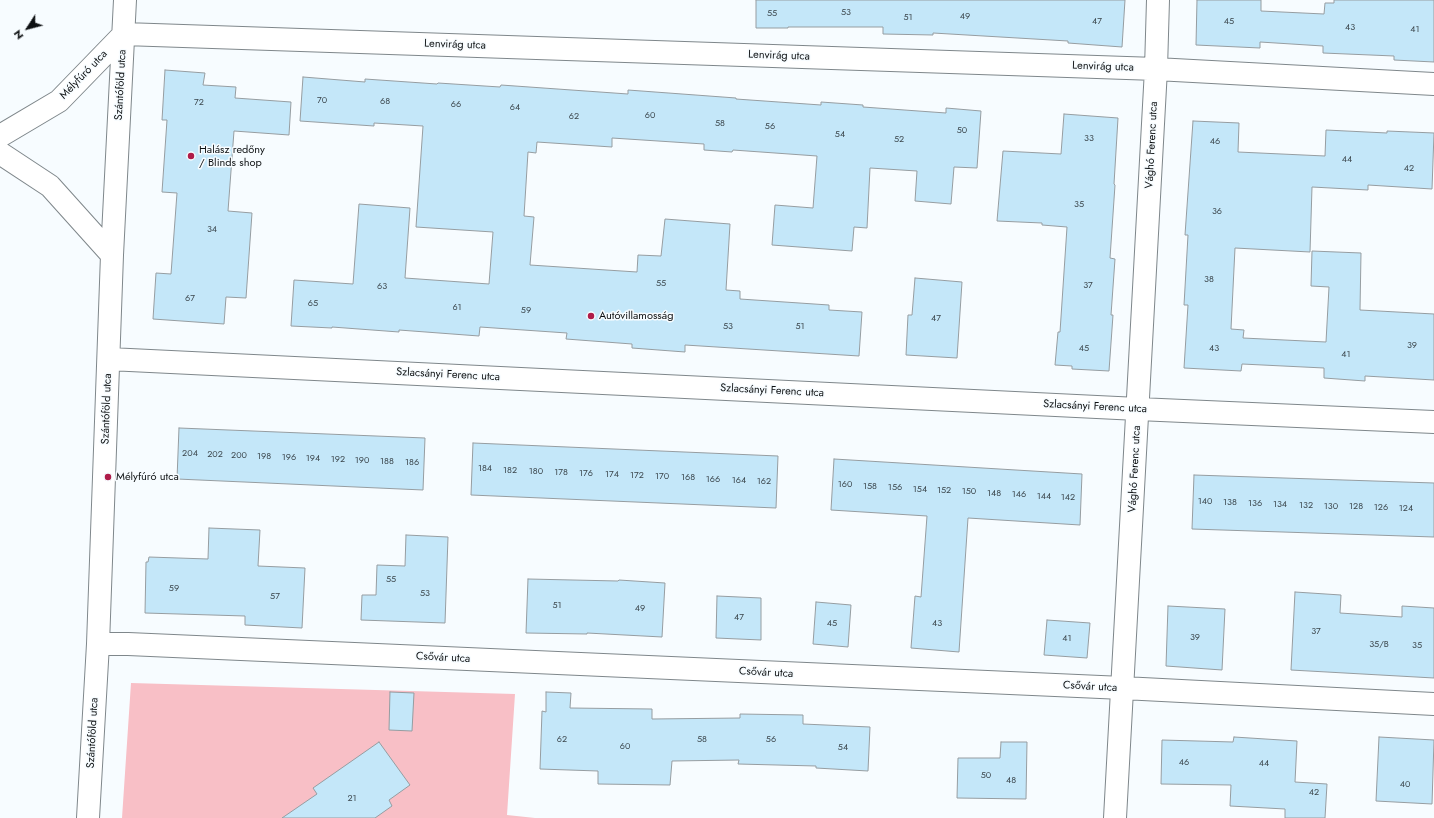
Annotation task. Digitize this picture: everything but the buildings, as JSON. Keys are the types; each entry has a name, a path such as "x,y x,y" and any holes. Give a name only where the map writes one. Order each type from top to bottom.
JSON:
{"street":[{"name":"Szántóföld utca","path":"88,818 98,644 112,255 125,0"},
{"name":"Vághó Ferenc utca","path":"1115,818 1156,69 1158,0"},
{"name":"Lenvirág utca","path":"124,34 1156,69 1434,84"},
{"name":"Mélyfúró utca","path":"0,136 59,101 124,34"},
{"path":"0,153 50,186 112,255"},
{"name":"Szlacsányi Ferenc utca","path":"109,358 1138,409 1434,422"},
{"name":"Csővár utca","path":"98,644 136,644 1123,688 1434,704"}],"shaded area":[{"path":"131,683 515,694 507,815 535,818 122,818"}],"place":[{"name":"Halász redőny / Blinds shop","path":"191,156"},
{"name":"Autóvillamosság","path":"591,316"},
{"name":"Mélyfúró utca","path":"108,477"}]}
